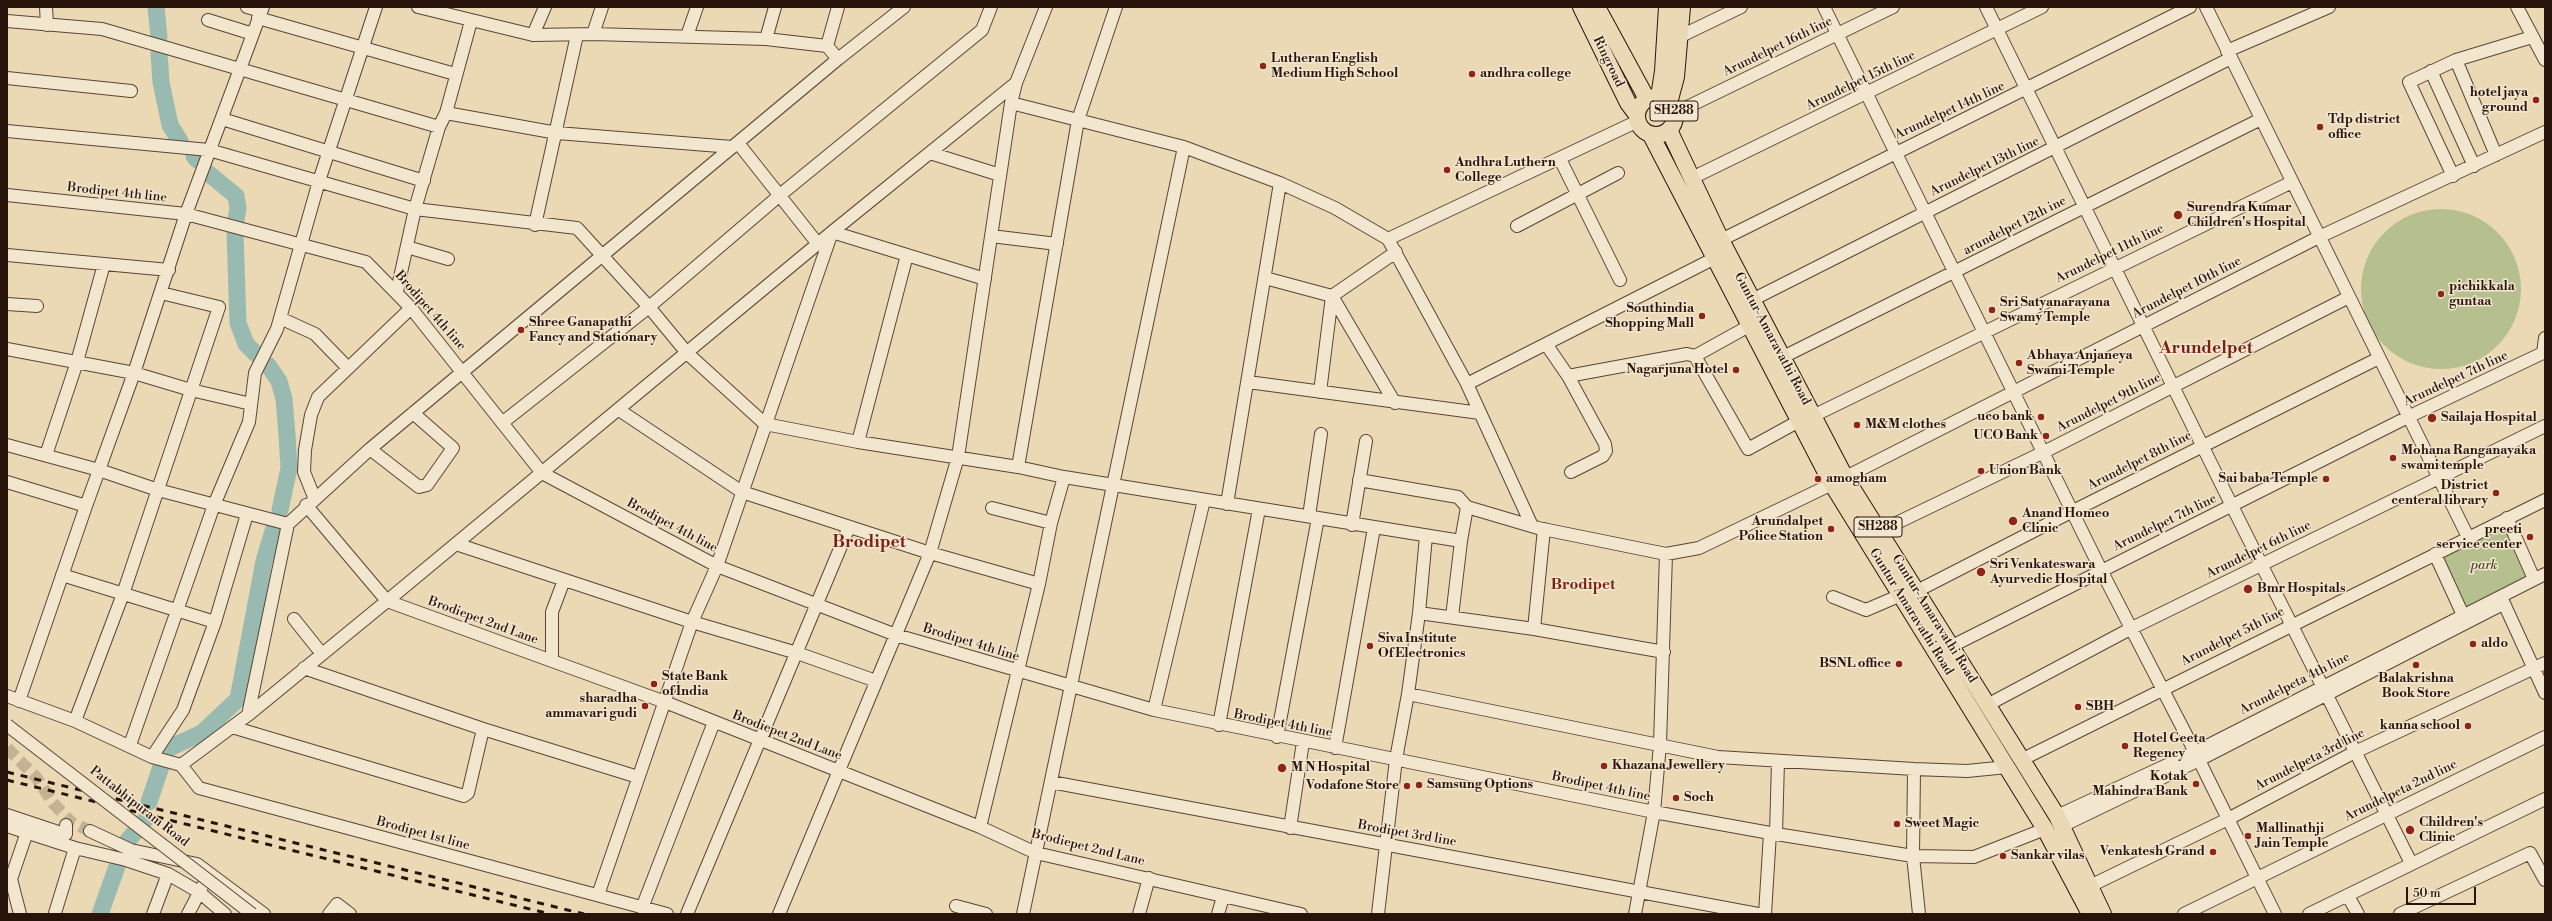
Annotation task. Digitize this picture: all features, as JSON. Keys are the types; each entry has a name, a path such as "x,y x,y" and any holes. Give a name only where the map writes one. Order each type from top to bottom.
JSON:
{"main road":[{"name":"Ringroad","path":"1581,7 1628,103 1637,118"},
{"name":"Ringroad","path":"1597,7 1662,103"},
{"name":"SH288","path":"1667,7 1662,103 1673,125 1669,130 1658,135 1651,135 1640,127 1637,118 1638,108 1662,103 1676,77 1682,7"},
{"name":"Guntur-Amaravathi Road","path":"1669,130 1721,240 1752,300 1775,361"},
{"name":"Guntur Amaravathi Road","path":"1651,135 1749,326 1775,361 1838,481 2014,763 2045,829 2087,887 2090,914"},
{"name":"Guntur-Amaravathi Road","path":"1838,481 1880,531 1908,594 1950,647 1988,704 2014,763 2059,821 2087,887 2103,914"}],"street":[{"path":"46,7 47,25"},
{"path":"248,7 364,49 455,74"},
{"path":"130,745 214,505 249,422 255,373 277,329 319,181 364,49 376,7"},
{"path":"418,7 533,35 593,34 766,39 827,46 838,59"},
{"path":"533,35 545,7"},
{"path":"593,34 602,7"},
{"path":"687,36 697,7"},
{"path":"766,39 775,7"},
{"path":"827,46 838,7"},
{"path":"248,715 288,524 310,501 370,448 603,256 838,59 904,7"},
{"path":"502,423 649,307 780,195 982,30 991,7"},
{"path":"779,914 930,553 958,457 1011,103 1016,83 1046,7"},
{"path":"1018,467 1078,120 1116,7"},
{"path":"1680,37 1741,7"},
{"path":"1824,7 2101,570 2197,756 2275,914"},
{"name":"Arundelpet 16th line","path":"1662,103 1837,34 1893,7"},
{"path":"1986,7 2085,206 2142,327 2173,385 2385,814 2411,863"},
{"name":"Arundelpet 15th line","path":"1692,178 1866,95 2042,7"},
{"name":"Arundelpet 14th line","path":"1721,240 1895,152 2028,90 2190,7"},
{"path":"2206,7 2468,537"},
{"name":"Arundelpet 13th line","path":"1752,300 2056,148 2229,55 2329,7"},
{"path":"2517,7 2532,37 2543,52"},
{"path":"19,701 98,470 134,373 169,270 186,214 261,12"},
{"path":"208,20 253,34"},
{"path":"7,21 102,29 439,127"},
{"path":"396,291 415,209 439,127 446,113 455,74 472,21"},
{"path":"535,225 557,133 577,35"},
{"path":"2453,176 2409,82 2456,60 2532,37"},
{"path":"2456,60 2496,155"},
{"path":"2431,71 2474,166"},
{"path":"7,78 131,91"},
{"path":"165,761 232,727 248,715 619,410 832,232 1016,83"},
{"path":"1011,103 1184,147 1280,183 1335,208 1388,238 1467,384 1528,514 1532,526"},
{"path":"446,113 557,133 735,145 780,195 818,244"},
{"path":"1388,238 1560,159 1637,118"},
{"path":"222,119 424,181"},
{"name":"arundelpet 12th ine","path":"1775,361 2261,119"},
{"path":"7,131 209,150 415,209 535,225 577,228 649,307 687,353 765,424 858,442 1018,467 1064,477 1313,517 1352,525 1461,541"},
{"name":"Arundelpet 10th line","path":"1666,554 1699,548 1838,481 2319,237 2545,132"},
{"path":"1023,914 1184,147"},
{"path":"930,153 1000,175"},
{"path":"1560,159 1620,280"},
{"path":"1517,226 1618,173"},
{"name":"Arundelpet 11th line","path":"1695,356 1748,449 1806,418 1984,332 2113,267 2292,182"},
{"path":"1227,504 1280,183"},
{"name":"Brodipet 4th line","path":"7,195 186,214 366,262 411,308 542,473 717,566 896,635 1071,687 1154,710 1219,725 1396,759 1654,812 1773,834 1912,856 1974,857 2045,829"},
{"path":"832,232 985,279"},
{"path":"598,895 692,622 717,566 832,232"},
{"path":"991,236 1057,244"},
{"path":"407,248 448,259"},
{"path":"1320,392 1332,296 1396,252"},
{"path":"7,255 169,270"},
{"path":"858,442 908,256"},
{"path":"1467,384 1715,258"},
{"path":"46,455 78,362 104,264"},
{"path":"1265,278 1332,296 1395,403"},
{"path":"75,721 123,594 219,307 161,293"},
{"name":"Arundelpet 9th line","path":"1880,531 2044,452 2173,385 2349,297"},
{"path":"7,304 37,306"},
{"path":"387,601 310,501 304,472 311,415 318,397 411,308"},
{"path":"280,318 315,334 348,368"},
{"path":"1568,376 1687,354 1695,356 1749,326"},
{"path":"2544,353 2545,338"},
{"path":"1546,344 1568,376 1605,444 1606,451 1603,456 1570,472"},
{"path":"7,349 134,373 191,390 251,404"},
{"name":"Arundelpet 7th line","path":"1950,647 2408,417 2544,353"},
{"name":"Arundelpet 8th line","path":"1833,597 1866,610 1908,594 2379,358"},
{"path":"1248,382 1395,403 1480,413"},
{"path":"619,410 742,492 930,553 1039,584"},
{"path":"370,448 419,487 427,485 452,448 413,413"},
{"name":"Arundelpet 6th line","path":"1988,704 2132,628 2545,426"},
{"path":"1277,737 1313,517 1321,434"},
{"path":"1352,525 1366,441"},
{"path":"7,444 98,470 158,490 288,524"},
{"path":"980,827 1039,584 1051,523 1064,477"},
{"path":"1359,480 1458,497 1467,507 1532,526 1666,554 1660,744 1654,812 1635,914"},
{"path":"7,482 86,506"},
{"path":"1154,710 1204,500"},
{"name":"Arundelpet 5th line","path":"1408,694 1718,757 1967,771 2014,763 2291,624 2545,500"},
{"path":"1452,617 1461,541 1467,507"},
{"path":"992,508 1051,523"},
{"path":"1219,725 1259,509"},
{"path":"165,761 215,622 247,514"},
{"path":"2507,518 2542,578"},
{"path":"687,914 849,527"},
{"path":"1335,748 1374,528"},
{"path":"1534,629 1544,529"},
{"path":"1378,914 1396,759 1408,694 1419,613 1426,536"},
{"path":"456,544 692,622 797,653 876,681"},
{"path":"2435,554 2462,614"},
{"path":"62,575 215,622"},
{"name":"Arundelpeta 4th line","path":"2059,821 2197,756 2503,600 2542,578"},
{"path":"552,660 552,612 564,580"},
{"path":"2503,600 2545,693"},
{"name":"Arundelpeta 4th line","path":"2324,690 2462,614 2503,600"},
{"name":"Brodiepet 2nd Lane","path":"387,601 665,702 759,741 838,770 980,827 1036,853 1301,914"},
{"path":"1419,613 1534,629 1664,652"},
{"path":"294,619 322,654"},
{"name":"Arundelpeta 3rd line","path":"2087,887 2228,819 2355,752 2545,663"},
{"path":"304,668 483,728 638,777"},
{"path":"7,696 75,721 165,761"},
{"path":"642,908 714,722"},
{"name":"Pattabhipuram Road","path":"7,724 252,914"},
{"path":"232,727 464,796 468,793 483,728"},
{"name":"Pattabhipuram Road","path":"7,732 242,914"},
{"name":"Arundelpeta 2nd line","path":"2184,914 2385,814 2545,737"},
{"path":"1290,828 1303,742"},
{"name":"Brodipet 1st line","path":"165,761 199,788 667,914"},
{"path":"1765,914 1778,761"},
{"path":"1914,769 1912,856 1919,914"},
{"name":"Brodipet 3rd line","path":"1051,782 1290,828 1386,844 1758,914"},
{"path":"2309,914 2545,799"},
{"path":"7,815 66,834 66,825"},
{"path":"7,826 98,854 129,855 197,864 264,914"},
{"path":"20,914 9,880 27,832"},
{"path":"90,832 119,844 129,855 168,874 199,892 225,914"},
{"path":"55,913 75,848"},
{"path":"2400,914 2530,853 2545,880"},
{"path":"153,914 168,874"},
{"path":"188,914 199,892 211,874"},
{"path":"1139,914 1149,878"},
{"path":"2081,914 2087,887"},
{"path":"2087,887 2110,914"},
{"path":"2348,896 2358,914"},
{"path":"1218,914 1223,897"},
{"path":"329,914 337,904 350,914"},
{"path":"956,906 986,914"}],"green space":[{"name":"pichikkala guntaa","path":"2433,209 2449,209 2464,212 2479,218 2498,232 2512,251 2515,258 2521,281 2521,297 2515,320 2512,327 2498,346 2479,360 2464,366 2449,369 2433,369 2418,366 2403,360 2384,346 2379,340 2370,327 2364,312 2361,297 2361,281 2364,266 2370,251 2384,232 2390,227 2403,218 2418,212"},
{"name":"park","path":"2505,522 2531,578 2464,611 2438,555"}],"waterway":[{"path":"156,7 159,37"},
{"path":"159,53 161,82 170,125 180,141"},
{"path":"194,156 197,160"},
{"path":"208,173 236,196 238,208 236,220"},
{"path":"235,233 238,323 246,344 256,354"},
{"path":"268,365 279,381 284,399 287,435 289,468 280,510"},
{"path":"149,802 167,749 202,733 238,699 264,561 273,531"},
{"path":"100,914 125,844 145,820"}],"tunnel":[{"path":"7,748 36,777 53,803 71,822 90,831"}],"railway":[{"path":"7,772 584,914"},
{"path":"7,780 550,914"}],"place":[{"name":"Lutheran English Medium High School","path":"1263,66"},
{"name":"andhra college","path":"1472,74"},
{"name":"hotel jaya ground","path":"2536,100"},
{"name":"Tdp district office","path":"2320,127"},
{"name":"Andhra Luthern College","path":"1447,170"},
{"name":"Surendra Kumar Children's Hospital","path":"2178,215"},
{"name":"pichikkala guntaa","path":"2441,294"},
{"name":"Sri Satyanarayana Swamy Temple","path":"1992,310"},
{"name":"Southindia Shopping Mall","path":"1702,316"},
{"name":"Shree Ganapathi Fancy and Stationary","path":"521,330"},
{"name":"Abhaya Anjaneya Swami Temple","path":"2019,363"},
{"name":"Nagarjuna Hotel","path":"1736,370"},
{"name":"uco bank","path":"2041,417"},
{"name":"Sailaja Hospital","path":"2432,418"},
{"name":"M&M clothes","path":"1857,425"},
{"name":"UCO Bank","path":"2046,436"},
{"name":"Mohana Ranganayaka swami temple","path":"2393,458"},
{"name":"Union Bank","path":"1981,471"},
{"name":"amogham","path":"1818,479"},
{"name":"Sai baba Temple","path":"2326,479"},
{"name":"District centeral library","path":"2496,493"},
{"name":"Anand Homeo Clinic","path":"2013,521"},
{"name":"Arundalpet Police Station","path":"1831,529"},
{"name":"preeti service center","path":"2530,537"},
{"name":"Sri Venkateswara Ayurvedic Hospital","path":"1981,572"},
{"name":"Bmr Hospitals","path":"2248,589"},
{"name":"aldo","path":"2473,644"},
{"name":"Siva Institute Of Electronics","path":"1370,646"},
{"name":"BSNL office","path":"1899,664"},
{"name":"Balakrishna Book Store","path":"2416,665"},
{"name":"State Bank of India","path":"654,684"},
{"name":"sharadha ammavari gudi","path":"645,706"},
{"name":"SBH","path":"2078,707"},
{"name":"kanna school","path":"2468,726"},
{"name":"Hotel Geeta Regency","path":"2125,746"},
{"name":"Khazana Jewellery","path":"1604,766"},
{"name":"M N Hospital","path":"1282,768"},
{"name":"Kotak Mahindra Bank","path":"2196,784"},
{"name":"Samsung Options","path":"1419,785"},
{"name":"Vodafone Store","path":"1407,786"},
{"name":"Soch","path":"1676,798"},
{"name":"Sweet Magic","path":"1897,824"},
{"name":"Children's Clinic","path":"2410,830"},
{"name":"Mallinathji Jain Temple","path":"2248,836"},
{"name":"Venkatesh Grand","path":"2213,852"},
{"name":"Sankar vilas","path":"2003,856"}],"district":[{"name":"Arundelpet","path":"2206,349"},
{"name":"Brodipet","path":"869,543"},
{"name":"Brodipet","path":"1583,585"}]}
